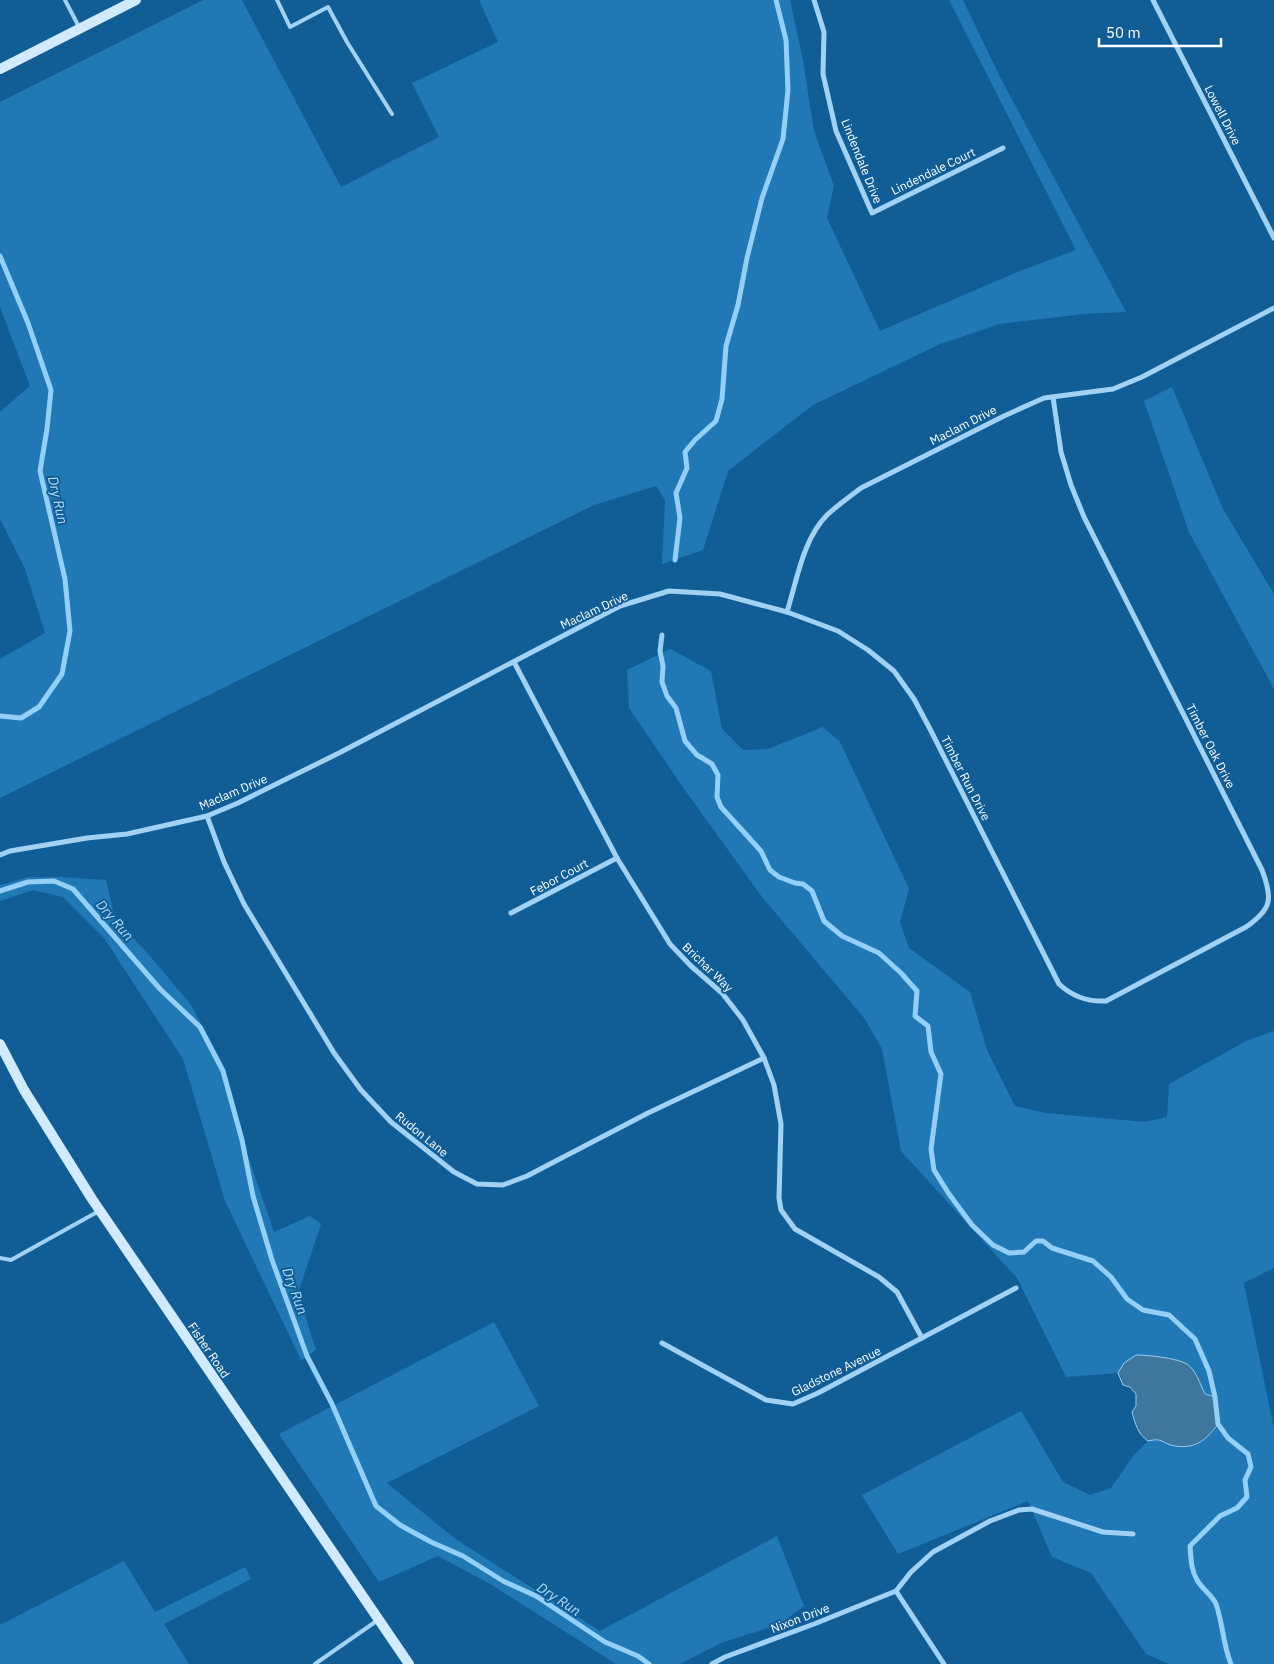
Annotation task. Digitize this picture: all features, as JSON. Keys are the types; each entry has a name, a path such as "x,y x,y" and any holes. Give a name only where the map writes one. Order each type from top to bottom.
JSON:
{"main road":[{"path":"0,69 136,0"},
{"name":"Fisher Road","path":"0,1044 24,1090 99,1211 409,1664"}],"street":[{"name":"Lindendale Drive","path":"814,0 824,32 823,74 836,132 872,213"},
{"name":"Lowell Drive","path":"1153,0 1274,238"},
{"name":"Lindendale Court","path":"872,213 1003,148"},
{"name":"Maclam Drive","path":"0,855 10,851 87,838 127,834 207,816 238,804 620,606 669,591 720,594 787,612 804,556 813,536 826,516 861,488 1004,416 1044,398 1113,389 1142,377 1274,308"},
{"name":"Timber Oak Drive","path":"1053,397 1061,452 1071,485 1084,517 1262,870 1269,893 1268,901 1260,917 1246,927 1106,1001 1094,1002 1080,998"},
{"name":"Timber Run Drive","path":"787,612 838,631 868,650 894,671 914,700 930,729 1059,984 1069,993 1080,998"},
{"name":"Brichar Way","path":"514,662 617,858 670,944 722,992 744,1020 764,1058 774,1085 781,1124 778,1198 781,1210 795,1229 879,1277 896,1292 922,1338"},
{"name":"Rudon Lane","path":"207,816 224,862 244,904 334,1053 361,1090 391,1122 454,1172 477,1184 503,1185 527,1176 648,1113 764,1058"},
{"name":"Febor Court","path":"511,913 617,858"},
{"name":"Gladstone Avenue","path":"662,1343 766,1400 793,1404 818,1393 1016,1288"},
{"path":"944,1664 896,1591 911,1572 933,1552 990,1520 1019,1510 1032,1509 1103,1532 1133,1534"},
{"name":"Nixon Drive","path":"712,1664 726,1656 814,1624 896,1591"}],"lane":[{"path":"65,0 80,29"},
{"path":"277,0 290,26 328,7 347,42 392,114"},
{"path":"0,1258 12,1260 99,1211"},
{"path":"315,1664 378,1620"}],"shaded area":[{"path":"203,0 242,0 341,187 439,137 412,83 498,42 479,0 790,0 803,60 814,131 834,186 827,218 880,331 1015,273 1076,250 949,0 963,0 1000,77 1126,312 1083,314 999,324 938,345 813,405 728,471 703,550 662,564 665,500 656,486 594,505 0,798 0,659 45,633 25,569 0,519 0,412 30,386 0,307 0,102"},
{"path":"1172,387 1223,509 1274,594 1274,689 1189,532 1144,401"},
{"path":"670,649 711,671 722,729 743,750 768,749 823,727 840,742 909,889 900,922 909,948 970,992 987,1050 1015,1106 1046,1113 1145,1122 1167,1117 1169,1084 1246,1041 1274,1031 1274,1268 1244,1283 1274,1429 1274,1664 1169,1664 1146,1654 1091,1573 1052,1557 1028,1501 898,1554 862,1495 1021,1411 1063,1482 1090,1495 1111,1488 1134,1455 1148,1441 1158,1439 1174,1446 1193,1446 1205,1394 1196,1374 1168,1359 1136,1355 1124,1363 1118,1373 1066,1377 1017,1278 901,1151 882,1049 865,1019 762,897 682,786 629,708 627,670"},
{"path":"29,877 106,880 115,919 150,956 191,1005 222,1063 247,1153 274,1232 310,1216 321,1224 298,1293 316,1350 301,1360 225,1201 183,1059 104,938 63,897 33,890 0,901 0,885"},
{"path":"494,1322 539,1406 387,1483 454,1538 600,1631 777,1536 804,1606 780,1624 721,1643 680,1664 616,1664 492,1585 438,1556 379,1582 279,1434"},
{"path":"1136,1355 1176,1360 1187,1364 1193,1370 1205,1394 1215,1397 1218,1424 1205,1439 1195,1445 1182,1447 1160,1440 1148,1441 1139,1432 1132,1412 1136,1406 1136,1394 1130,1387 1123,1385 1118,1373 1124,1363"},
{"path":"124,1561 155,1612 245,1567 251,1579 164,1624 189,1664 0,1664 0,1625"}],"waterway":[{"path":"675,560 680,518 676,493 687,468 685,452 716,421 722,399 726,346 738,305 747,258 762,198 783,139 788,90 786,40 776,0"},
{"name":"Dry Run","path":"0,256 28,323 51,390 40,471 65,579 70,631 62,674 39,707 21,718 0,716"},
{"path":"662,635 660,651 663,666 662,682 667,696 676,708 685,741 697,755 712,764 718,775 717,797 721,807 761,851 770,870 779,877 803,884 812,891 824,921 842,936 879,953 917,991 915,1016 928,1026 931,1052 941,1074 931,1149 934,1170 972,1225 993,1245 1009,1253 1024,1252 1036,1241 1043,1241 1052,1248 1093,1261 1111,1277 1127,1299 1143,1310 1169,1315 1195,1339 1209,1371 1215,1397 1218,1424 1228,1438 1248,1454 1251,1467 1245,1480 1247,1497 1237,1508 1220,1516 1190,1546 1195,1576 1216,1604 1231,1664"},
{"name":"Dry Run","path":"0,891 28,882 54,881 73,889 160,989 200,1027 223,1071 242,1140 253,1196 272,1260 307,1356 332,1404 376,1506 400,1525 431,1542 463,1556 503,1581 536,1596 605,1642 638,1656 649,1664"}]}
